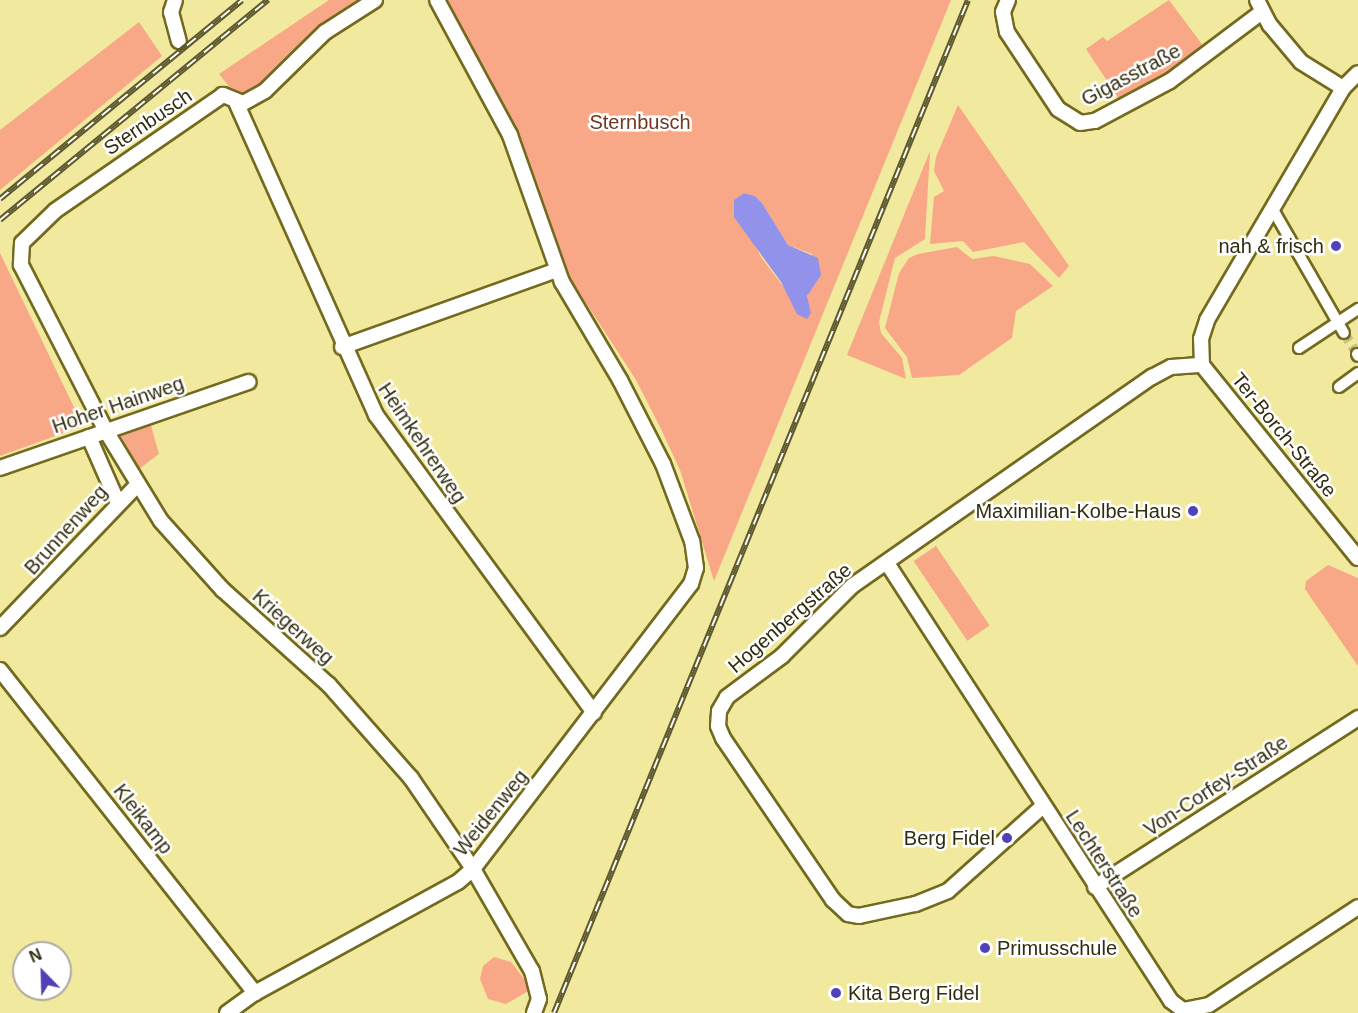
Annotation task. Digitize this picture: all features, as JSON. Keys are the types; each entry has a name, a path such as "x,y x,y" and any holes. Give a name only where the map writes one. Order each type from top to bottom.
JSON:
{"street":[{"path":"176,0 171,12 179,41"},
{"name":"Sternbusch","path":"21,265 22,243 55,211 223,95 236,102 252,99 265,91 326,33 375,0"},
{"path":"342,347 557,270 510,135 437,0"},
{"name":"Gigasstraße","path":"1008,0 1003,12 1007,32 1058,109 1080,123 1095,120 1170,81 1260,6"},
{"path":"1260,6 1301,62 1343,88"},
{"path":"1202,365 1201,339 1207,320 1343,88 1358,73"},
{"name":"Heimkehrerweg","path":"236,102 258,144 342,347 376,415 594,713"},
{"path":"1272,208 1344,333"},
{"name":"Kriegerweg","path":"21,265 106,431 160,521 193,558 329,685 391,753 473,869 535,978 538,999 534,1013"},
{"name":"Weidenweg","path":"227,1013 255,993 458,882 473,869 691,584 696,556 677,496 620,380 557,270"},
{"path":"1299,348 1358,309"},
{"name":"Ter-Borch-Straße","path":"1202,365 1352,541 1358,558"},
{"name":"Hogenbergstraße","path":"1043,807 948,891 915,904 859,916 848,914 833,900 723,738 718,726 719,711 727,697 782,656 828,606 886,563 1152,377 1171,367 1202,365"},
{"path":"1339,387 1358,373"},
{"name":"Hoher Hainweg","path":"0,468 249,382"},
{"path":"89,436 118,503"},
{"name":"Brunnenweg","path":"0,628 137,485"},
{"name":"Lechterstraße","path":"886,563 1171,1001 1183,1010 1209,1005 1358,907"},
{"name":"Kleikamp","path":"0,670 255,993"},
{"name":"Von-Corfey-Straße","path":"1095,886 1358,718"}],"green space":[{"path":"329,0 360,0 317,30 259,87 244,93 231,89 219,74"},
{"name":"Sternbusch","path":"444,0 951,0 714,581 680,470 660,427 636,380 566,272","holes":["744,193 755,196 762,203 788,245 812,254 807,300 811,313 788,293 761,257 734,200"]},
{"path":"1169,0 1204,47 1167,74 1119,99 1086,49 1103,37 1107,41"},
{"path":"139,22 162,56 0,190 0,130"},
{"path":"958,105 1069,266 1059,278 1024,242 973,252 963,241 930,244 934,197 944,191 934,171 936,157"},
{"path":"930,151 925,239 895,258 879,322 881,333 902,358 906,379 847,355"},
{"path":"957,247 972,259 994,256 1030,264 1053,286 1016,311 1012,338 959,375 912,378 907,357 885,328 899,273 909,258 918,254"},
{"path":"0,253 83,426 0,456"},
{"path":"150,422 159,454 139,469 120,434"},
{"path":"936,546 990,626 967,641 914,561"},
{"path":"1328,565 1358,578 1358,666 1305,589 1306,581"},
{"path":"494,957 511,962 532,989 506,1004 488,999 480,979 483,966"}],"shaded area":[{"path":"744,193 755,196 762,203 788,245 818,258 821,275 807,296 811,313 807,319 797,314 781,282 734,217 734,200"}],"tunnel":[{"path":"1344,333 1357,354"}],"railway":[{"path":"0,199 242,0"},
{"path":"0,220 268,0"},
{"path":"554,1013 968,0"}],"place":[{"name":"nah & frisch","path":"1336,246"},
{"name":"Maximilian-Kolbe-Haus","path":"1193,511"},
{"name":"Berg Fidel","path":"1007,838"},
{"name":"Primusschule","path":"985,948"},
{"name":"Kita Berg Fidel","path":"836,993"}]}
